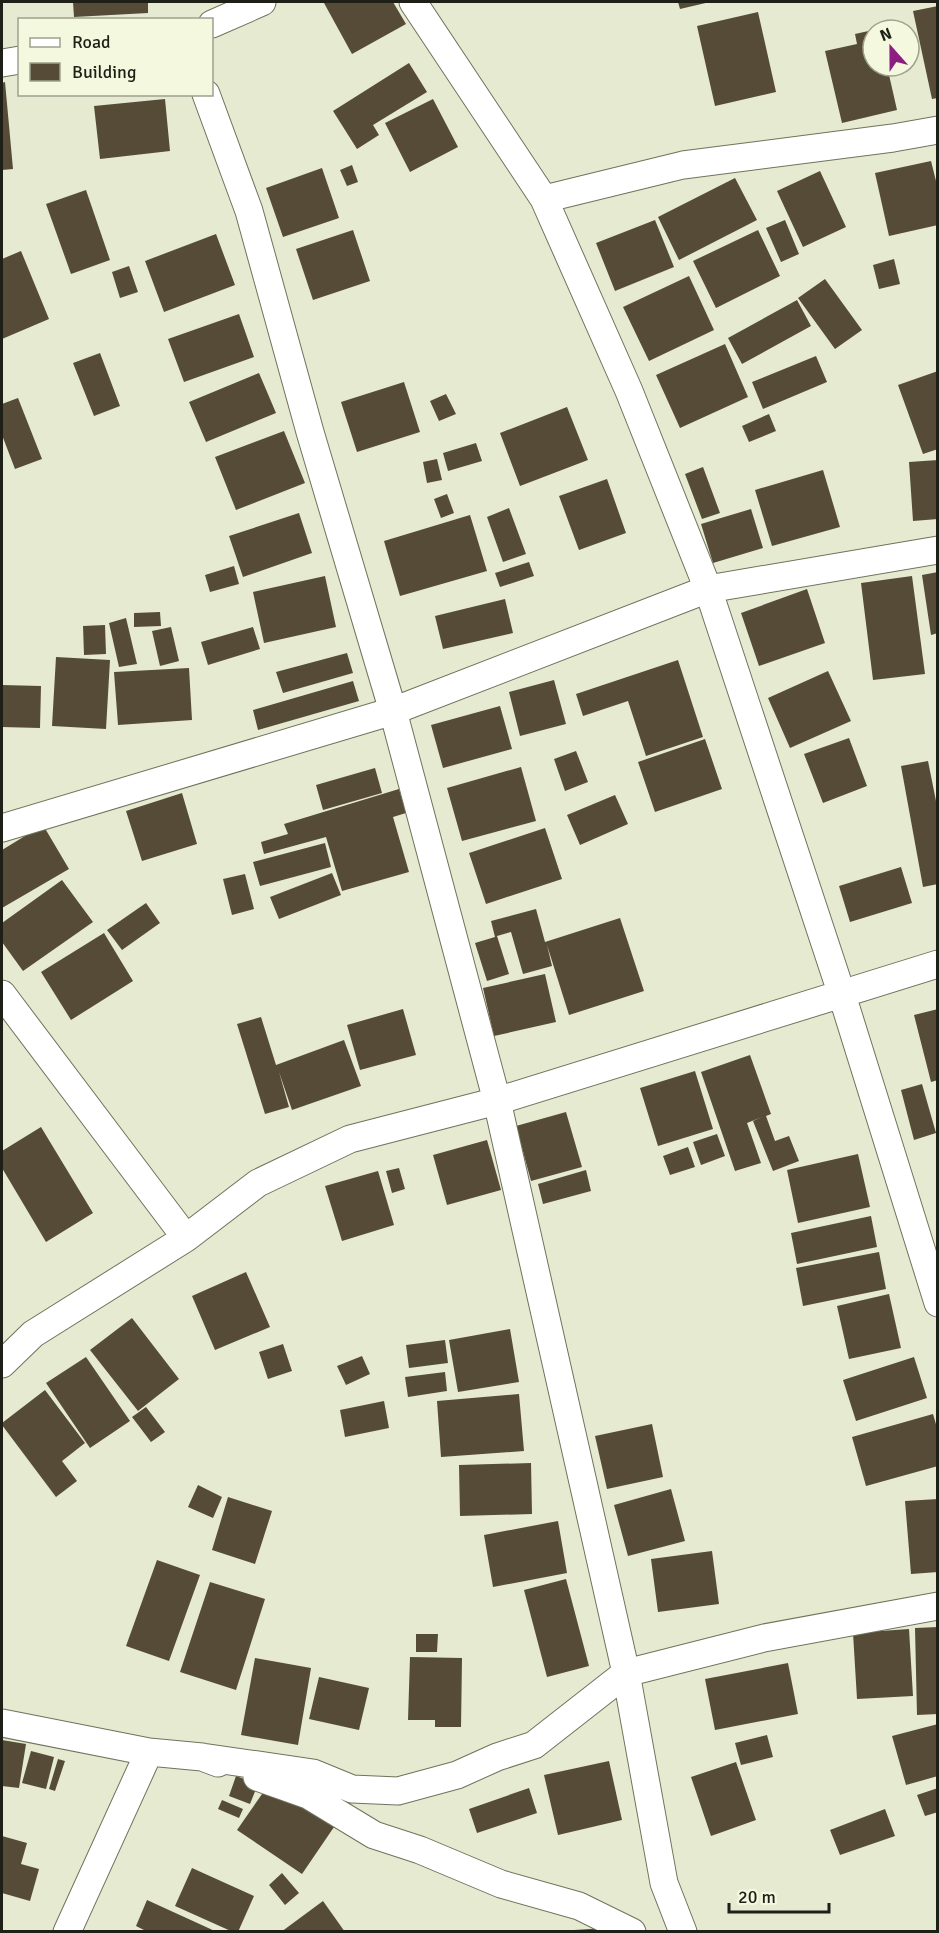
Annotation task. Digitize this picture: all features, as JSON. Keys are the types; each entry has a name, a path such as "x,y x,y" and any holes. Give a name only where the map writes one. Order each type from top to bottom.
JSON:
{"street":[{"path":"213,24 262,2"},
{"path":"413,2 544,199 629,391 708,589 842,995 938,1303"},
{"path":"2,63 18,60"},
{"path":"207,96 249,212 310,432 393,711 496,1101 626,1673 664,1883 683,1932"},
{"path":"544,199 683,165 893,138 938,130"},
{"path":"2,828 393,711 708,589 938,550"},
{"path":"2,1364 33,1334 186,1238 258,1183 350,1139 496,1101 938,964"},
{"path":"2,994 186,1238"},
{"path":"2,1723 149,1752 313,1773 352,1789 399,1791 457,1775 497,1757 534,1745 626,1673 764,1638 938,1606"},
{"path":"67,1932 149,1752"},
{"path":"202,1757 308,1795 374,1835 420,1850 501,1884 579,1906 632,1932"}],"building":[{"path":"73,2 148,2 148,13 74,17"},
{"path":"393,2 406,24 352,54 324,3"},
{"path":"678,2 710,2 680,9"},
{"path":"938,6 938,98 932,99 921,48 921,18 915,18 913,11"},
{"path":"758,12 776,92 715,106 697,26"},
{"path":"861,33 861,78 890,78 897,110 842,123 825,51 857,44 855,34"},
{"path":"409,63 427,92 373,125 379,135 357,149 333,111"},
{"path":"5,82 13,169 2,170 2,83"},
{"path":"165,99 170,151 100,159 94,106"},
{"path":"433,99 458,147 410,172 385,123"},
{"path":"931,161 938,189 938,225 889,236 875,173"},
{"path":"352,165 358,182 347,186 340,170"},
{"path":"322,168 339,218 283,237 266,188"},
{"path":"820,171 846,227 803,247 777,191"},
{"path":"735,178 757,220 679,260 658,217"},
{"path":"86,190 110,260 71,274 46,204"},
{"path":"655,220 674,267 615,291 596,243"},
{"path":"785,220 799,254 781,262 766,228"},
{"path":"353,230 370,281 313,300 296,249"},
{"path":"758,230 780,276 716,308 693,261"},
{"path":"216,234 235,285 164,312 145,261"},
{"path":"21,251 49,319 2,339 2,259"},
{"path":"894,259 900,284 879,289 873,265"},
{"path":"129,266 138,292 120,298 112,272"},
{"path":"689,276 714,330 649,361 623,307"},
{"path":"825,279 862,330 835,349 798,298"},
{"path":"797,300 811,326 742,364 728,338"},
{"path":"239,314 254,357 184,382 168,339"},
{"path":"725,344 748,397 680,428 656,375"},
{"path":"100,353 120,406 94,416 73,363"},
{"path":"816,356 827,382 763,409 752,382"},
{"path":"938,371 938,449 923,454 898,385"},
{"path":"259,373 276,413 206,442 189,402"},
{"path":"404,382 420,432 357,452 341,402"},
{"path":"446,394 456,414 439,421 430,401"},
{"path":"18,398 42,459 15,469 2,435 2,404"},
{"path":"567,407 588,460 520,486 500,433"},
{"path":"769,414 776,431 749,442 742,426"},
{"path":"284,431 305,483 236,510 215,457"},
{"path":"476,443 482,461 448,471 443,453"},
{"path":"437,459 442,480 427,483 423,462"},
{"path":"938,460 938,519 913,521 909,462"},
{"path":"703,467 720,513 702,519 685,474"},
{"path":"823,470 840,527 772,546 755,490"},
{"path":"607,479 626,533 579,550 559,496"},
{"path":"447,494 454,513 441,518 434,499"},
{"path":"509,508 526,554 503,562 487,517"},
{"path":"751,509 763,548 713,563 701,524"},
{"path":"299,513 312,553 243,577 229,536"},
{"path":"470,515 487,571 400,596 384,541"},
{"path":"529,562 534,576 500,587 495,573"},
{"path":"234,566 239,584 210,592 205,575"},
{"path":"938,572 938,633 931,635 922,575"},
{"path":"325,576 336,627 264,643 253,592"},
{"path":"912,576 925,674 873,680 861,583"},
{"path":"807,589 825,643 759,666 741,613"},
{"path":"505,599 513,633 443,649 435,616"},
{"path":"160,612 161,626 134,627 134,613"},
{"path":"126,618 137,664 119,667 109,623"},
{"path":"105,625 106,654 84,655 83,626"},
{"path":"171,627 179,661 160,666 152,631"},
{"path":"253,627 260,649 208,665 201,642"},
{"path":"347,653 353,673 283,693 276,672"},
{"path":"56,657 110,660 106,729 52,726"},
{"path":"678,660 703,737 646,756 628,701 583,716 576,694"},
{"path":"189,668 192,720 118,725 114,672"},
{"path":"828,671 851,721 790,748 768,698"},
{"path":"554,680 566,724 520,736 509,692"},
{"path":"353,681 359,701 258,730 253,710"},
{"path":"2,685 41,686 40,728 2,727"},
{"path":"500,706 512,749 443,768 431,725"},
{"path":"849,738 867,786 823,803 804,754"},
{"path":"705,739 722,789 655,812 638,762"},
{"path":"576,751 588,782 565,791 554,759"},
{"path":"928,761 938,811 938,884 923,887 901,766"},
{"path":"521,767 536,821 462,841 447,788"},
{"path":"375,768 382,793 323,810 316,785"},
{"path":"399,789 406,813 393,817 409,872 342,891 326,837 264,854 261,842 288,834 284,824"},
{"path":"182,793 197,844 142,861 126,811"},
{"path":"615,795 628,824 580,845 567,815"},
{"path":"43,825 69,869 2,908 2,850"},
{"path":"545,828 562,879 486,904 469,853"},
{"path":"325,843 331,867 260,886 253,862"},
{"path":"901,867 912,903 850,922 839,886"},
{"path":"332,873 341,895 279,919 270,897"},
{"path":"245,874 254,909 232,915 223,879"},
{"path":"62,880 93,922 23,971 2,942 2,923"},
{"path":"146,903 160,923 122,950 107,930"},
{"path":"536,909 545,942 620,918 644,991 569,1015 547,945 552,966 523,974 511,932 497,936 509,974 487,981 475,943 495,937 491,921"},
{"path":"104,933 133,981 71,1020 41,972"},
{"path":"545,974 556,1022 494,1036 483,988"},
{"path":"403,1009 416,1055 360,1070 347,1025"},
{"path":"938,1009 938,1080 931,1082 914,1015"},
{"path":"261,1017 276,1065 344,1040 361,1086 292,1110 279,1072 289,1107 265,1114 237,1024"},
{"path":"750,1055 771,1114 766,1116 775,1141 789,1136 799,1161 773,1171 753,1121 762,1117 747,1123 761,1163 735,1171 701,1072"},
{"path":"695,1071 713,1129 658,1146 640,1088"},
{"path":"922,1084 936,1133 914,1140 901,1090"},
{"path":"566,1112 582,1167 531,1181 516,1126"},
{"path":"41,1127 93,1213 46,1242 2,1168 2,1151"},
{"path":"717,1134 725,1156 701,1165 693,1142"},
{"path":"487,1140 501,1190 447,1205 433,1155"},
{"path":"688,1147 695,1167 670,1175 663,1156"},
{"path":"858,1154 870,1207 798,1223 787,1170"},
{"path":"399,1168 405,1189 392,1193 386,1171"},
{"path":"586,1170 591,1191 543,1204 538,1184"},
{"path":"378,1171 394,1225 342,1241 325,1186"},
{"path":"871,1216 877,1247 797,1264 791,1233"},
{"path":"879,1252 886,1289 803,1306 796,1268"},
{"path":"246,1272 270,1327 215,1350 192,1296"},
{"path":"889,1294 901,1348 849,1359 837,1306"},
{"path":"132,1318 179,1379 138,1411 90,1350"},
{"path":"510,1329 519,1382 458,1392 449,1340"},
{"path":"445,1340 448,1363 409,1368 406,1345"},
{"path":"283,1344 292,1371 268,1379 259,1352"},
{"path":"362,1356 370,1374 346,1385 337,1366"},
{"path":"86,1357 130,1421 90,1448 46,1383"},
{"path":"914,1357 927,1398 856,1421 843,1380"},
{"path":"445,1372 447,1391 408,1397 405,1377"},
{"path":"45,1390 85,1443 62,1461 77,1481 56,1497 2,1425"},
{"path":"519,1394 524,1451 441,1457 437,1401"},
{"path":"384,1401 389,1428 345,1437 340,1410"},
{"path":"146,1407 165,1432 151,1442 132,1417"},
{"path":"933,1414 938,1431 938,1466 866,1486 852,1437"},
{"path":"652,1424 663,1477 607,1489 595,1436"},
{"path":"531,1463 532,1514 460,1516 459,1465"},
{"path":"198,1485 222,1497 213,1518 188,1507"},
{"path":"671,1489 685,1541 628,1556 614,1505"},
{"path":"228,1497 272,1511 255,1564 212,1550"},
{"path":"938,1499 938,1572 911,1574 905,1501"},
{"path":"558,1521 567,1573 493,1587 484,1535"},
{"path":"712,1551 719,1604 658,1612 651,1559"},
{"path":"157,1560 200,1575 169,1661 126,1646"},
{"path":"566,1579 589,1666 547,1677 524,1590"},
{"path":"210,1582 265,1599 236,1690 180,1672"},
{"path":"938,1627 938,1714 917,1715 915,1628"},
{"path":"909,1629 913,1696 857,1699 853,1633"},
{"path":"416,1634 438,1634 437,1652 416,1652"},
{"path":"410,1657 462,1658 461,1727 435,1727 435,1720 408,1720"},
{"path":"255,1658 311,1668 298,1745 241,1735"},
{"path":"788,1663 798,1714 715,1730 705,1679"},
{"path":"319,1677 369,1688 359,1730 309,1719"},
{"path":"938,1724 938,1776 906,1785 892,1736"},
{"path":"767,1735 773,1757 741,1765 735,1743"},
{"path":"2,1740 26,1744 19,1788 2,1786"},
{"path":"31,1751 54,1757 46,1789 22,1783"},
{"path":"58,1759 65,1761 55,1791 49,1789"},
{"path":"609,1761 622,1820 558,1835 544,1775"},
{"path":"736,1762 756,1820 711,1836 691,1777"},
{"path":"236,1776 258,1784 250,1804 229,1796"},
{"path":"269,1784 334,1827 302,1874 237,1830"},
{"path":"529,1788 537,1813 477,1833 469,1809"},
{"path":"938,1788 938,1812 925,1816 917,1795"},
{"path":"222,1800 243,1809 239,1818 218,1809"},
{"path":"885,1809 895,1836 840,1855 830,1830"},
{"path":"2,1836 27,1843 21,1864 39,1869 30,1901 2,1893"},
{"path":"192,1868 254,1896 238,1932 233,1932 175,1906"},
{"path":"282,1873 299,1893 285,1905 269,1885"},
{"path":"147,1900 217,1932 148,1932 136,1926"},
{"path":"323,1901 345,1932 281,1932"},
{"path":"606,1928 606,1932 574,1932 574,1930"}]}
